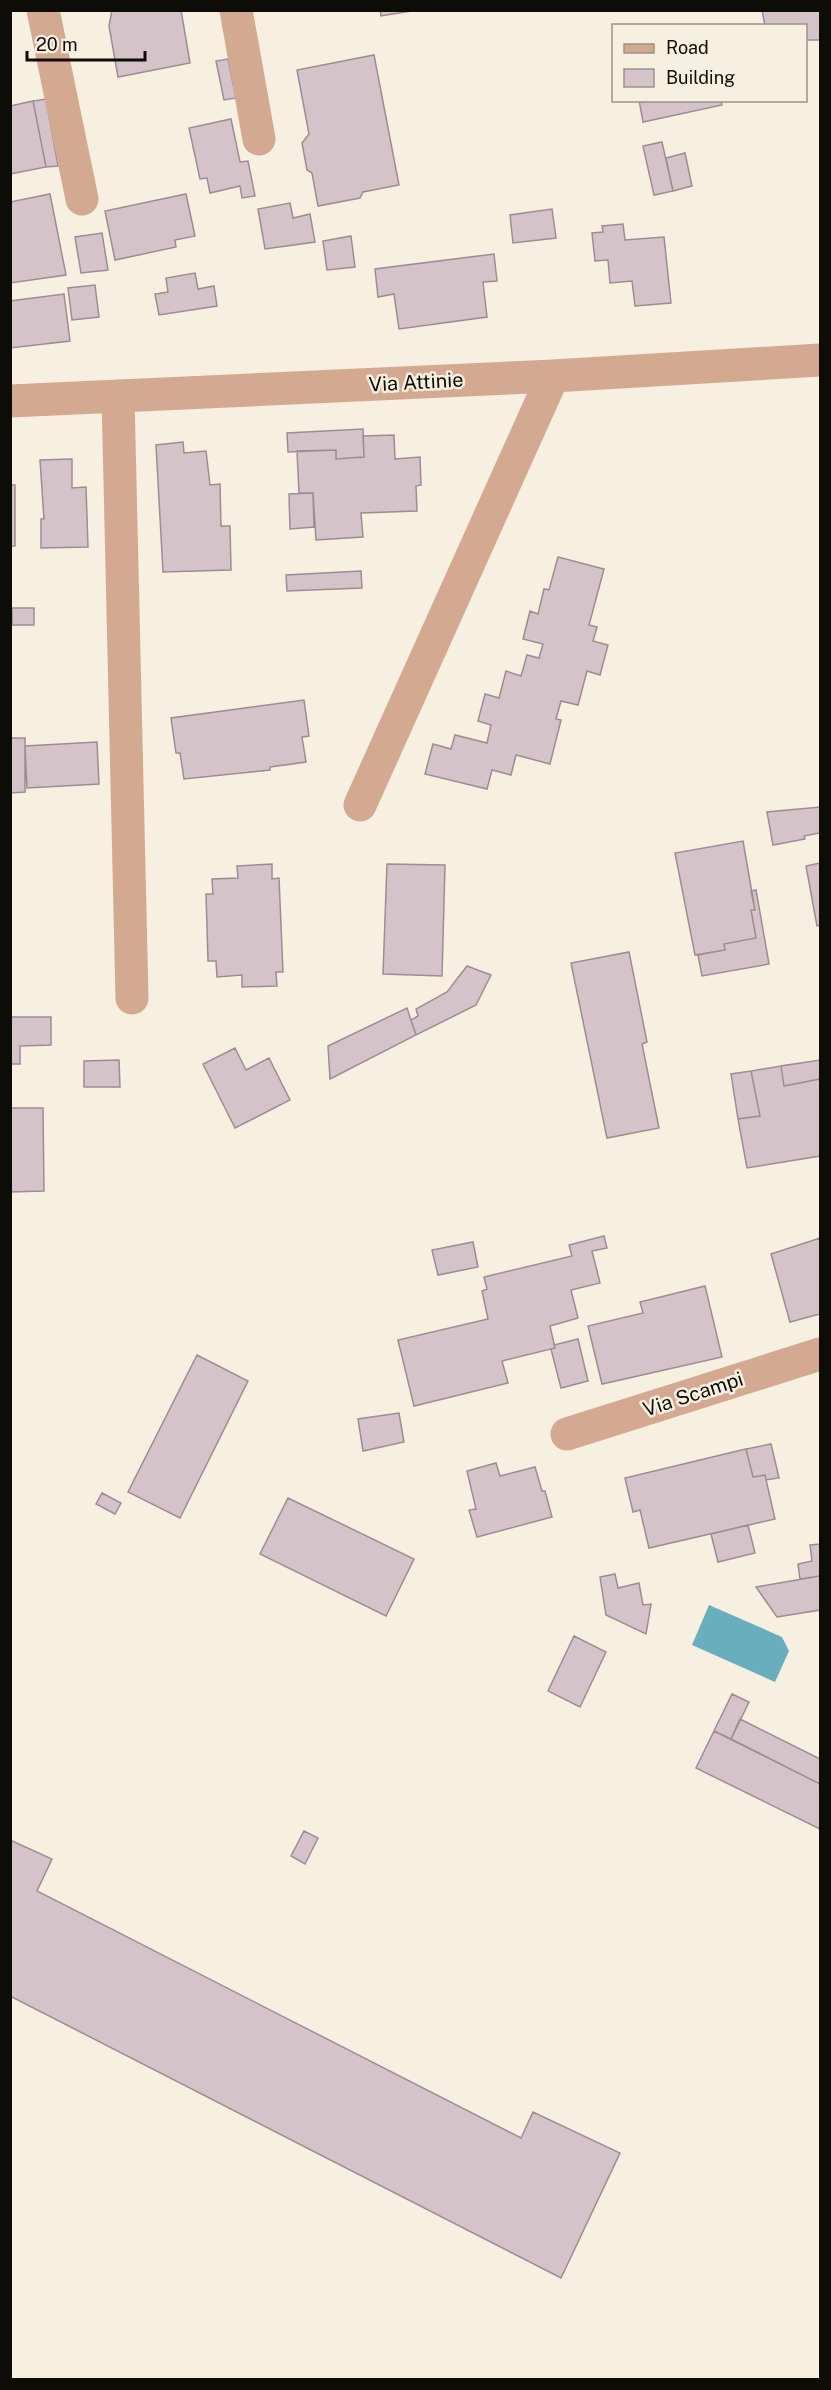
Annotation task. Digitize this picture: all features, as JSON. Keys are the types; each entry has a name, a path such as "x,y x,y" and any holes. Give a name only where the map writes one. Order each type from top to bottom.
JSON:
{"street":[{"path":"43,10 82,199"},
{"path":"236,10 259,139"},
{"name":"Via Attinie","path":"10,401 552,376 820,360"},
{"path":"360,805 552,376"},
{"path":"118,396 132,998"},
{"name":"Via Scampi","path":"567,1434 820,1354"}],"water":[{"path":"709,1605 782,1637 789,1651 775,1682 692,1645"}],"building":[{"path":"112,10 181,10 190,63 118,77 109,26"},
{"path":"380,10 411,10 411,11 381,16"},
{"path":"762,10 820,10 820,40 807,40 807,24 765,24"},
{"path":"374,55 399,185 363,192 360,198 318,206 312,173 307,170 302,143 309,134 297,70"},
{"path":"228,59 236,98 224,100 216,61"},
{"path":"46,99 58,166 46,167 33,101"},
{"path":"33,101 46,167 10,174 10,106"},
{"path":"639,102 721,102 722,105 643,122"},
{"path":"231,119 240,162 248,161 255,196 242,198 240,186 210,193 207,178 200,179 189,128"},
{"path":"662,142 673,191 654,195 643,146"},
{"path":"685,153 692,186 673,191 666,158"},
{"path":"50,194 66,275 10,283 10,202"},
{"path":"186,194 195,236 175,240 176,247 115,260 105,211"},
{"path":"290,203 293,218 310,214 315,242 265,249 258,209"},
{"path":"552,209 556,238 513,243 510,215"},
{"path":"623,224 625,240 664,237 671,303 635,306 632,281 610,283 608,260 595,261 592,233 603,232 602,226"},
{"path":"102,233 108,270 81,273 75,237"},
{"path":"351,236 355,267 327,270 323,241"},
{"path":"494,254 497,281 483,282 487,317 399,329 394,294 378,297 375,269"},
{"path":"195,273 198,289 214,286 217,306 159,315 155,294 168,292 166,278"},
{"path":"95,285 99,317 72,320 68,288"},
{"path":"64,294 70,341 10,348 10,301"},
{"path":"363,429 364,457 336,459 336,450 288,452 287,433"},
{"path":"394,435 395,459 420,457 421,485 416,486 417,511 361,513 363,537 316,540 313,493 299,493 297,451 336,450 336,459 364,457 363,436"},
{"path":"183,442 184,453 206,451 210,485 220,484 221,526 230,526 231,570 163,572 156,445"},
{"path":"72,459 72,488 86,487 88,547 41,548 41,519 44,519 40,460"},
{"path":"10,485 15,485 15,546 10,546"},
{"path":"313,493 314,527 290,529 289,494"},
{"path":"558,557 604,569 589,625 597,627 593,641 608,645 600,675 587,671 578,705 561,701 556,719 561,720 550,764 516,755 511,775 492,770 487,789 425,774 433,744 451,749 455,735 487,743 491,725 478,721 485,694 499,698 506,671 521,676 527,655 539,658 543,644 523,639 530,611 538,614 544,589 549,590"},
{"path":"361,571 362,588 287,591 286,575"},
{"path":"12,608 34,608 34,625 12,625"},
{"path":"304,700 309,736 302,737 306,762 270,767 270,770 184,779 180,753 176,753 171,718"},
{"path":"10,738 25,738 25,792 10,793"},
{"path":"97,742 99,784 27,788 25,746"},
{"path":"820,807 820,833 804,836 805,839 773,845 767,812"},
{"path":"743,841 755,910 751,910 756,938 724,944 725,950 695,955 675,853"},
{"path":"820,863 820,925 817,926 806,866"},
{"path":"272,864 272,879 279,878 283,972 276,972 277,986 242,987 242,975 217,977 216,961 208,961 206,894 213,894 212,879 238,878 237,866"},
{"path":"387,864 445,865 442,976 383,974"},
{"path":"756,890 769,964 702,976 698,955 725,950 724,944 756,938 751,910 755,910 751,891"},
{"path":"629,952 647,1042 642,1044 659,1128 607,1138 571,963"},
{"path":"467,966 491,975 476,1005 416,1035 411,1020 418,1016 416,1009 447,992"},
{"path":"407,1008 416,1035 330,1079 328,1046"},
{"path":"10,1017 51,1017 51,1045 20,1046 20,1064 10,1064"},
{"path":"235,1048 246,1070 269,1058 290,1100 235,1128 203,1064"},
{"path":"119,1060 120,1087 84,1087 84,1061"},
{"path":"820,1060 820,1079 784,1086 781,1066"},
{"path":"781,1066 784,1086 820,1079 820,1156 747,1168 738,1119 760,1116 751,1071"},
{"path":"751,1071 760,1116 738,1119 731,1074"},
{"path":"10,1108 43,1108 44,1191 10,1192"},
{"path":"604,1236 607,1248 592,1251 600,1283 571,1290 578,1318 550,1326 555,1348 502,1361 508,1383 414,1406 398,1340 488,1319 482,1291 487,1289 484,1277 572,1256 569,1245"},
{"path":"820,1238 820,1314 790,1322 771,1254"},
{"path":"473,1242 478,1267 438,1275 432,1250"},
{"path":"705,1286 722,1357 602,1384 588,1326 643,1313 640,1302"},
{"path":"578,1339 588,1381 561,1388 551,1349 555,1348 554,1345"},
{"path":"197,1355 248,1381 180,1518 128,1492"},
{"path":"399,1413 404,1442 363,1451 358,1419"},
{"path":"771,1444 779,1478 766,1480 765,1475 753,1477 746,1449"},
{"path":"746,1449 753,1477 765,1475 775,1519 649,1548 640,1510 633,1512 625,1478"},
{"path":"496,1463 500,1476 535,1467 552,1517 477,1537 469,1510 476,1509 467,1471"},
{"path":"102,1493 121,1503 115,1514 96,1504"},
{"path":"288,1498 414,1559 386,1616 260,1554"},
{"path":"748,1525 755,1553 718,1562 711,1534"},
{"path":"820,1544 820,1576 800,1579 798,1564 812,1561 810,1545"},
{"path":"615,1574 618,1588 639,1583 643,1605 651,1604 646,1634 606,1615 600,1577"},
{"path":"820,1576 820,1610 777,1617 756,1587"},
{"path":"574,1636 606,1652 580,1707 548,1691"},
{"path":"732,1694 749,1702 731,1739 714,1731"},
{"path":"740,1719 820,1759 820,1784 731,1739"},
{"path":"714,1731 820,1784 820,1829 696,1768"},
{"path":"304,1831 318,1838 305,1864 291,1856"},
{"path":"10,1840 52,1859 37,1891 521,2138 533,2112 620,2153 561,2278 10,1996"}]}
